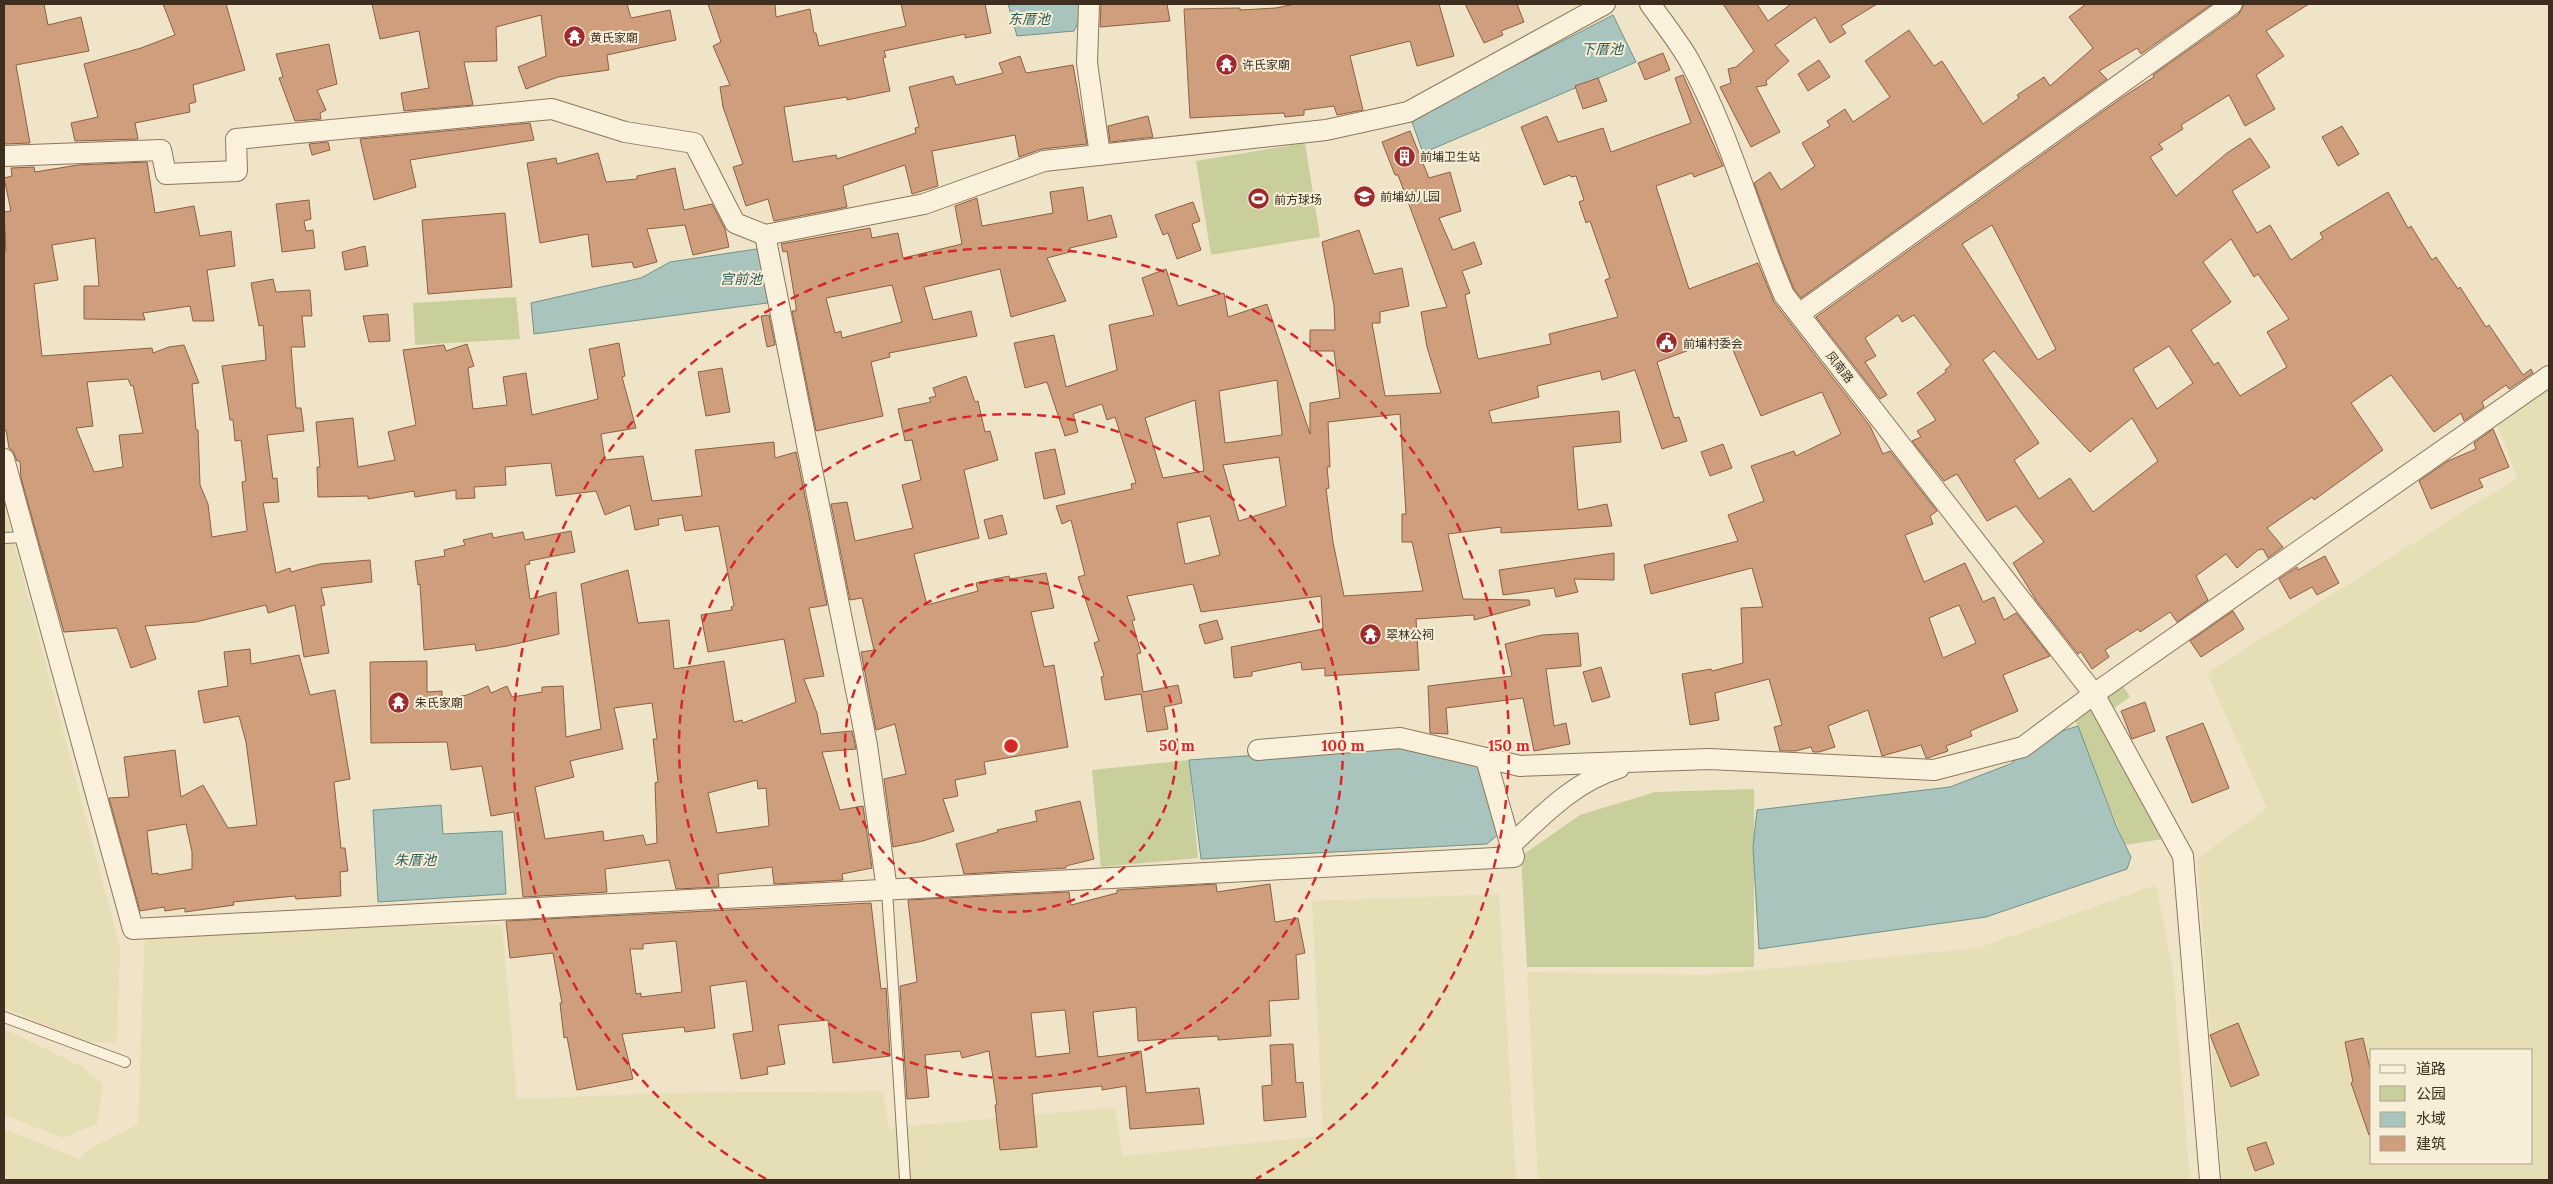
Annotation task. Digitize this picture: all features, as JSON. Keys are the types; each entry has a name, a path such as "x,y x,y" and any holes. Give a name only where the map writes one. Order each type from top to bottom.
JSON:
{"street":[{"path":"1089,4 1087,63 1100,155"},
{"path":"4,156 161,150 166,174 237,172 236,139 552,109 625,132 694,143 734,223 765,235 924,204 1044,161 1326,130 1408,112 1605,4"},
{"name":"凤南路","path":"1650,4 1689,60 1726,140 1762,246 1780,287 1798,314 2094,694 2183,856 2210,1180"},
{"path":"1798,314 2232,4"},
{"path":"765,235 867,745 887,890"},
{"path":"1258,750 1400,738 1520,766 1709,760 1934,770 2023,748 2094,694 2549,376"},
{"path":"4,459 133,929 1514,857 1486,759"},
{"path":"1514,842 1557,801 1599,774 1640,762"}],"lane":[{"path":"4,538 25,537"},
{"path":"887,890 905,1180"},
{"path":"4,1017 125,1062"}],"shaded area":[{"path":"2549,388 2549,1180 2222,1180 2197,859 2267,808 2207,673 2517,478 2497,423"},
{"path":"4,505 120,948 117,1043 88,1042 4,1008"},
{"path":"2156,885 2173,971 2190,1180 1538,1180 1527,972 1704,975 1978,948"},
{"path":"1499,894 1516,1180 4,1180 4,1129 80,1159 87,1150 138,1124 145,929 502,925 517,1099 670,1093 883,1091 888,1128 1115,1107 1123,1156 1323,1136 1312,901"},
{"path":"4,1029 81,1066 103,1084 97,1124 63,1138 4,1115"}],"green space":[{"name":"前方球场","path":"1305,143 1320,237 1211,255 1196,161"},
{"path":"516,297 520,339 415,345 413,303"},
{"path":"2118,678 2130,697 2096,721 2108,738 2163,839 2125,845 2073,715"},
{"path":"1189,760 1198,858 1101,867 1092,770"},
{"path":"1754,789 1754,967 1527,967 1521,856 1580,815 1655,792"}],"water":[{"name":"东厝池","path":"1008,4 1080,4 1081,17 1074,31 1017,36"},
{"name":"下厝池","path":"1613,15 1636,62 1423,153 1411,119"},
{"name":"宫前池","path":"763,248 775,302 534,334 531,303 641,278 670,262"},
{"path":"2078,726 2117,828 2131,857 2127,869 1986,917 1759,949 1753,847 1757,810 1950,787 2010,764 2049,735"},
{"path":"1400,745 1479,764 1501,832 1487,844 1201,859 1189,760"},
{"name":"朱厝池","path":"441,805 443,834 502,831 506,894 378,902 373,810"}],"building":[{"path":"4,4 44,4 48,25 81,17 89,51 16,65 30,143 5,144"},
{"path":"163,4 226,4 245,70 193,85 196,102 189,104 190,112 135,123 138,139 75,141 71,123 98,117 84,64 141,48 175,35"},
{"path":"372,4 627,4 631,18 670,10 676,40 607,55 609,70 558,77 526,89 518,67 546,56 541,15 496,27 497,61 464,62 473,105 404,111 401,93 429,88 419,31 380,39"},
{"path":"708,4 775,4 776,17 810,9 814,33 816,33 819,46 906,26 901,4 985,4 991,33 965,38 965,34 884,51 886,57 883,58 890,91 847,100 847,97 784,107 793,162 836,155 837,159 916,133 915,128 919,127 909,87 953,76 956,85 1003,73 999,63 1020,56 1026,73 1073,65 1087,144 1042,149 1019,157 1015,135 932,151 938,186 912,194 905,165 843,186 847,207 774,221 768,199 746,206 733,167 743,164 723,107 720,87 730,85 713,46 721,42"},
{"path":"1101,4 1167,4 1170,21 1100,27"},
{"path":"1295,4 1439,4 1454,56 1417,66 1410,41 1350,56 1363,110 1337,115 1334,106 1304,110 1304,115 1285,117 1284,113 1190,118 1184,9 1240,8 1240,10 1276,8"},
{"path":"1465,4 1517,4 1524,22 1501,31 1503,35 1484,43"},
{"path":"1723,4 1757,4 1768,21 1791,4 1877,4 1841,26 1846,33 1830,43 1815,17 1775,45 1789,61 1766,81 1767,85 1756,87 1780,132 1751,147 1720,87 1731,83 1728,69 1736,67 1754,51"},
{"path":"2086,4 2212,4 2141,54 2137,48 2099,71 2107,79 1801,298 1794,289 1754,183 1770,172 1781,190 1815,166 1802,143 1830,126 1827,121 1845,109 1853,122 1890,97 1865,61 1909,30 1934,66 1942,61 1983,124 2019,98 2017,95 2044,77 2050,86 2093,48 2069,17"},
{"path":"2244,4 2309,4 2266,31 2284,56 2256,75 2275,109 2245,126 2229,95 2181,125 2183,129 2159,144 2163,149 2150,157 2176,196 2227,153 2250,138 2270,167 2232,191 2257,233 2270,225 2291,260 2323,238 2320,233 2388,192 2408,228 2411,226 2432,260 2436,257 2458,289 2460,287 2486,327 2489,325 2523,375 2531,369 2533,373 2509,389 2506,385 2482,402 2484,407 2464,421 2461,413 2434,432 2391,375 2351,403 2383,450 2314,500 2312,497 2267,528 2283,547 2268,558 2263,549 2258,550 2237,568 2226,554 2196,576 2208,600 2177,622 2170,612 2140,632 2138,629 2105,650 2109,657 2092,669 2081,652 2078,654 2036,600 2013,563 2044,542 2016,506 1987,521 1957,474 1944,481 1912,441 1921,437 1917,431 1936,420 1917,393 1946,372 1945,370 1951,365 1914,315 1902,322 1898,315 1865,338 1876,356 1865,362 1887,395 1880,399 1816,317 2123,97 2154,77 2153,75 2239,14","holes":["1992,225 2056,349 2038,360 1962,244","2231,239 2254,277 2258,274 2289,319 2267,332 2287,367 2240,396 2218,362 2214,365 2191,330 2231,302 2203,262","2169,346 2193,383 2157,409 2133,369","1994,351 2090,452 2132,418 2158,461 2093,512 2070,478 2039,499 2014,460 2039,443 1983,360"]},
{"path":"329,44 337,84 317,90 326,110 320,113 321,119 295,121 279,78 283,77 276,54"},
{"path":"1663,53 1670,70 1645,80 1638,63"},
{"path":"1819,60 1830,77 1808,91 1798,74"},
{"path":"1683,75 1723,166 1694,177 1692,173 1656,186 1689,289 1758,263 1774,302 1870,426 1883,454 1890,451 1937,511 1930,516 1933,524 1905,535 1924,582 1965,563 1983,602 1994,597 2004,620 2016,613 2050,656 2003,675 2018,711 1970,731 1972,736 1946,746 1948,751 1928,758 1926,758 1921,745 1882,756 1868,710 1828,726 1835,747 1819,752 1813,752 1811,747 1796,751 1780,751 1774,727 1782,725 1769,679 1715,693 1719,720 1690,725 1682,674 1711,669 1712,671 1743,663 1741,608 1763,607 1752,568 1651,594 1644,565 1738,541 1728,515 1764,501 1751,466 1794,451 1796,456 1841,434 1822,392 1761,416 1727,336 1657,362 1674,418 1679,417 1687,441 1662,449 1635,370 1602,380 1600,371 1537,386 1539,397 1489,411 1492,423 1619,411 1621,442 1573,447 1578,510 1607,504 1612,526 1501,533 1501,527 1448,534 1463,599 1529,600 1530,605 1474,620 1474,615 1416,619 1419,670 1325,676 1325,668 1302,670 1301,662 1252,672 1252,676 1234,678 1231,647 1323,629 1321,596 1201,612 1193,584 1127,596 1135,620 1132,621 1141,653 1137,654 1143,692 1178,685 1182,703 1164,707 1168,729 1147,732 1141,694 1105,700 1101,677 1104,676 1094,643 1099,641 1078,577 1085,575 1071,520 1062,524 1056,506 1132,489 1131,484 1136,483 1115,417 1107,420 1102,404 1073,414 1078,432 1065,436 1047,382 1025,388 1014,343 1054,335 1066,387 1117,370 1109,325 1154,315 1142,278 1166,269 1178,306 1224,293 1228,317 1267,304 1310,434 1310,403 1340,398 1334,351 1310,351 1310,330 1335,330 1334,306 1322,242 1359,230 1374,274 1402,268 1409,306 1380,312 1380,323 1372,323 1385,396 1441,393 1427,347 1421,312 1447,307 1398,175 1395,175 1382,142 1410,131 1429,178 1450,172 1461,211 1439,218 1453,250 1474,242 1482,264 1462,271 1470,293 1465,295 1478,359 1551,344 1549,334 1618,317 1605,280 1610,278 1590,221 1586,223 1579,202 1584,200 1576,176 1571,177 1570,175 1544,185 1521,127 1547,116 1558,142 1603,128 1611,152 1691,123 1675,78","holes":["1277,380 1282,435 1225,443 1219,391","1195,400 1204,471 1163,478 1145,418","1400,414 1406,514 1402,514 1402,542 1412,542 1423,591 1344,596 1333,542 1326,489 1329,488 1327,467 1330,467 1328,422","1279,457 1286,506 1239,521 1223,465","1210,516 1220,555 1185,564 1177,523","1959,605 1976,643 1943,658 1929,618"]},
{"path":"1598,78 1607,101 1583,109 1575,86"},
{"path":"1148,116 1153,137 1110,142 1108,126"},
{"path":"530,123 534,140 410,160 416,187 374,200 360,139"},
{"path":"2342,126 2359,154 2338,166 2322,137"},
{"path":"328,142 330,150 312,155 309,144"},
{"path":"598,153 606,182 637,179 637,176 675,168 684,210 712,204 725,229 729,247 693,255 685,225 647,229 657,262 634,268 632,262 592,267 588,234 540,243 527,163 556,158 557,164"},
{"path":"147,162 155,213 194,206 200,236 231,231 235,266 207,270 214,321 193,321 190,306 143,313 145,320 84,319 84,286 99,286 95,238 52,245 58,280 34,284 42,356 152,348 153,353 169,347 184,345 199,383 192,384 196,430 198,430 200,485 208,504 212,537 247,531 242,482 246,481 241,440 235,441 233,420 230,420 222,366 266,360 263,325 259,326 251,283 273,279 276,292 310,290 312,316 302,316 305,347 291,347 296,408 301,408 304,431 267,435 273,479 277,478 279,502 263,503 276,573 290,568 291,572 320,564 370,560 372,582 321,588 325,605 321,606 329,653 304,657 295,605 268,613 266,605 196,622 145,626 156,659 131,668 117,628 64,632 21,478 20,461 17,461 13,451 9,448 6,430 4,431 4,252 6,252 4,212 11,211 4,178 12,176 11,168 34,167 35,172 78,165","holes":["128,379 131,386 133,385 143,433 119,435 123,467 94,472 76,428 93,426 87,382"]},
{"path":"1083,187 1088,221 1111,215 1117,237 1070,248 1070,252 1047,258 1066,301 1011,317 1000,269 924,287 933,320 971,311 977,336 889,353 890,357 871,362 883,416 816,431 792,311 796,311 796,306 787,251 783,252 781,244 870,228 872,238 898,233 903,258 962,244 955,206 977,198 982,226 1053,213 1050,192","holes":["892,285 902,322 842,338 841,331 835,333 826,298"]},
{"path":"309,200 311,219 304,221 306,231 313,230 315,248 282,252 276,204"},
{"path":"1193,202 1200,221 1192,224 1201,250 1177,259 1168,233 1163,235 1155,215"},
{"path":"505,213 512,287 428,294 422,220"},
{"path":"365,246 368,266 345,270 342,252"},
{"path":"388,314 390,341 369,342 363,316"},
{"path":"769,315 775,345 767,347 761,316"},
{"path":"619,343 625,376 622,377 636,428 601,434 605,460 643,456 652,501 702,496 695,450 774,442 775,458 796,452 827,605 809,608 824,676 804,679 817,713 821,734 852,731 856,749 822,752 840,810 863,806 872,868 842,874 843,880 774,884 772,867 718,874 719,887 676,889 669,860 605,869 607,892 523,897 514,812 491,816 482,766 451,770 447,742 371,743 370,662 427,661 427,692 442,691 442,700 467,695 488,686 491,693 507,686 512,697 542,692 542,687 563,686 566,737 601,729 581,584 628,570 638,623 669,620 674,669 724,661 734,722 742,720 743,723 796,702 784,639 708,652 701,615 732,610 731,607 734,606 719,526 685,531 682,515 658,519 659,525 635,530 630,505 605,515 596,491 556,496 551,463 505,467 506,485 474,487 475,498 456,499 456,490 415,497 414,491 368,499 368,496 318,497 317,467 320,467 316,422 353,418 358,467 395,460 388,432 416,425 403,350 444,345 446,351 467,344 474,366 468,368 473,409 507,405 503,377 526,373 532,415 598,399 589,349","holes":["652,703 657,739 653,739 658,782 655,783 657,843 646,845 643,835 604,841 603,831 545,839 535,787 574,777 570,761 623,749 614,708","757,780 758,789 766,788 769,826 717,833 708,793"]},
{"path":"722,368 730,412 706,416 698,372"},
{"path":"966,376 975,402 978,401 985,432 990,431 998,460 964,470 979,538 914,554 927,605 978,591 976,583 1009,576 1010,579 1046,573 1054,608 1031,612 1044,667 1054,665 1068,747 984,762 986,774 955,780 958,796 943,799 954,831 923,841 893,847 884,779 906,774 895,724 876,730 861,652 874,650 862,598 850,600 831,504 847,502 855,541 913,528 902,485 921,480 912,440 905,441 898,409 931,402 929,398 936,396 933,388"},
{"path":"2493,429 2509,467 2479,479 2483,487 2431,509 2419,481 2448,461 2476,449 2474,443"},
{"path":"1723,444 1732,468 1710,476 1701,452"},
{"path":"1055,449 1065,494 1044,499 1035,453"},
{"path":"1002,515 1007,534 989,539 984,520"},
{"path":"571,531 575,552 529,561 530,564 525,565 530,599 556,592 559,634 476,651 475,644 424,650 420,584 418,585 415,561 445,556 444,550 465,545 463,540 492,533 493,538 523,532 525,540"},
{"path":"1614,553 1614,580 1574,579 1578,592 1556,597 1554,588 1503,595 1499,570"},
{"path":"2325,556 2339,583 2317,595 2312,587 2290,599 2279,579 2297,567 2298,570"},
{"path":"2233,611 2244,629 2201,657 2190,641"},
{"path":"1217,620 1223,639 1205,644 1199,625"},
{"path":"1578,633 1581,666 1546,669 1554,726 1566,723 1570,744 1534,751 1523,698 1446,708 1448,734 1430,733 1428,686 1512,676 1505,644 1542,635"},
{"path":"250,649 251,664 299,655 310,695 335,690 350,779 334,782 341,848 345,848 348,871 340,872 341,896 296,899 295,896 233,902 234,905 185,912 185,908 165,911 164,907 140,911 109,798 129,797 124,757 175,750 181,797 203,785 228,828 257,825 246,742 239,716 204,723 198,691 228,686 224,652","holes":["186,824 192,852 192,869 158,875 158,873 152,874 147,831"]},
{"path":"1601,667 1610,697 1592,702 1583,672"},
{"path":"2145,702 2155,731 2132,739 2121,711"},
{"path":"2203,723 2229,788 2192,803 2166,737"},
{"path":"1080,801 1094,859 1066,866 1066,868 964,874 956,844 998,832 997,830 1037,821 1035,811"},
{"path":"1216,884 1217,892 1270,884 1275,922 1298,918 1305,953 1296,955 1299,999 1269,1001 1271,1036 1218,1040 1218,1036 1138,1041 1136,1007 1093,1012 1098,1057 1141,1051 1146,1093 1199,1088 1204,1124 1130,1129 1126,1086 1102,1090 1102,1086 1044,1092 1032,1094 1037,1147 1000,1150 995,1105 997,1105 989,1051 962,1058 960,1051 925,1055 929,1097 907,1099 900,986 917,982 908,900 1069,892 1071,905 1117,893 1117,890","holes":["1065,1010 1070,1053 1036,1057 1031,1013"]},
{"path":"871,903 881,989 886,988 890,1056 833,1063 828,1020 778,1025 785,1064 767,1067 768,1074 741,1079 733,1034 753,1031 746,981 710,986 715,1028 685,1032 684,1027 622,1034 633,1079 577,1090 567,1037 564,1038 560,1003 562,1003 553,953 510,958 506,921","holes":["676,941 682,992 641,997 641,993 636,994 630,949 643,949 643,944"]},
{"path":"2238,1023 2259,1075 2231,1087 2210,1035"},
{"path":"2363,1038 2370,1068 2370,1135 2351,1083 2353,1082 2345,1042"},
{"path":"1293,1044 1296,1083 1303,1082 1306,1117 1264,1121 1262,1086 1272,1085 1270,1045"},
{"path":"2266,1142 2274,1164 2255,1171 2247,1148"}],"place":[{"name":"黄氏家廟","path":"574,37"},
{"name":"许氏家廟","path":"1226,64"},
{"name":"前埔卫生站","path":"1404,156"},
{"name":"前埔幼儿园","path":"1364,196"},
{"name":"前方球场","path":"1258,199"},
{"name":"前埔村委会","path":"1667,343"},
{"name":"翠林公祠","path":"1370,634"},
{"name":"朱氏家廟","path":"399,702"}]}
